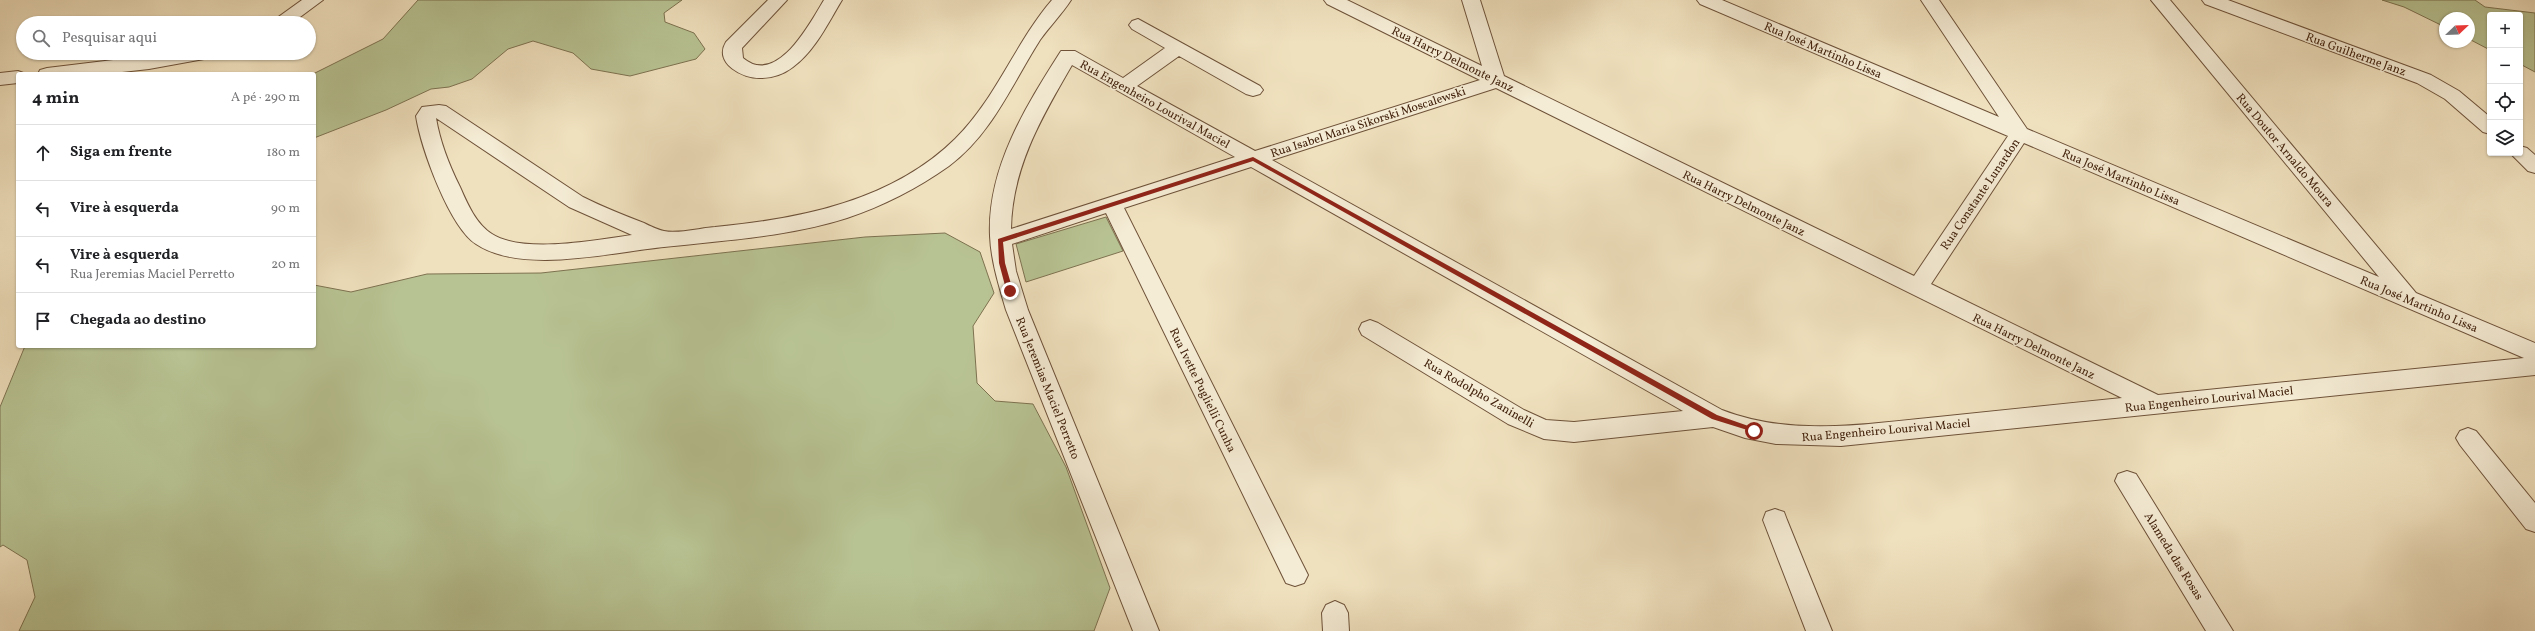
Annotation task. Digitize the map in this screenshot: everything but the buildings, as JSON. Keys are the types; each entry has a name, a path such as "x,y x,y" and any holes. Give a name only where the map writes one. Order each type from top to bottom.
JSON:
{"street":[{"path":"290,16 314,0"},
{"path":"778,0 733,46 731,56 735,64 747,70 762,71 790,62 833,0"},
{"path":"663,239 597,213 576,202 439,111 429,112 426,116 447,183 467,222 475,233 485,240 509,248 556,251 663,239 723,235 807,221 868,202 924,173 945,158 982,121 995,103 1036,30 1062,0"},
{"name":"Rua Harry Delmonte Janz","path":"1333,0 2154,404"},
{"path":"1471,0 1496,81"},
{"name":"Rua José Martinho Lissa","path":"1706,0 2535,353"},
{"name":"Rua Constante Lunardon","path":"1916,288 2020,134 1930,0"},
{"name":"Rua Doutor Arnaldo Moura","path":"2160,0 2410,300"},
{"name":"Rua Guilherme Janz","path":"2211,0 2424,79 2452,95 2487,124"},
{"path":"1138,25 1254,90"},
{"path":"1124,86 1177,48"},
{"name":"Rua Engenheiro Lourival Maciel","path":"1068,55 1714,417 1754,431 1806,438 2535,366"},
{"name":"Rua Jeremias Maciel Perretto","path":"1068,55 1030,120 1003,183 999,213 1002,263 1017,310 1146,631"},
{"path":"66,72 166,60"},
{"path":"0,79 16,77"},
{"name":"Rua Isabel Maria Sikorski Moscalewski","path":"1000,240 1496,81"},
{"path":"2523,156 2535,166"},
{"name":"Rua Ivette Puglielli Cunha","path":"1112,204 1295,575"},
{"name":"Rua Rodolpho Zaninelli","path":"1370,329 1516,417 1544,430 1574,432 1714,417"},
{"path":"2468,438 2535,521"},
{"name":"Alameda das Rosas","path":"2127,481 2220,631"},
{"path":"1775,520 1819,631"}],"green space":[{"path":"418,0 682,0 664,13 665,22 694,33 705,49 696,59 630,76 591,69 573,53 533,41 508,49 472,79 449,87 431,89 386,110 316,137 316,72 383,39"},
{"path":"2382,0 2475,0 2485,7 2535,13 2535,72 2523,66 2523,12 2487,12 2487,48 2475,42 2475,12 2439,12 2439,24 2404,7"},
{"path":"1106,217 1123,251 1026,282 1016,244"},
{"path":"945,233 980,252 994,293 973,326 977,383 995,401 1033,404 1066,467 1110,588 1094,631 19,631 35,597 27,560 3,545 0,547 0,407 24,348 316,348 316,285 351,292 427,274 541,273 865,237"}],"route":[{"path":"1010,291 1002,263 1000,240 1253,159 1714,417 1754,431"}]}
